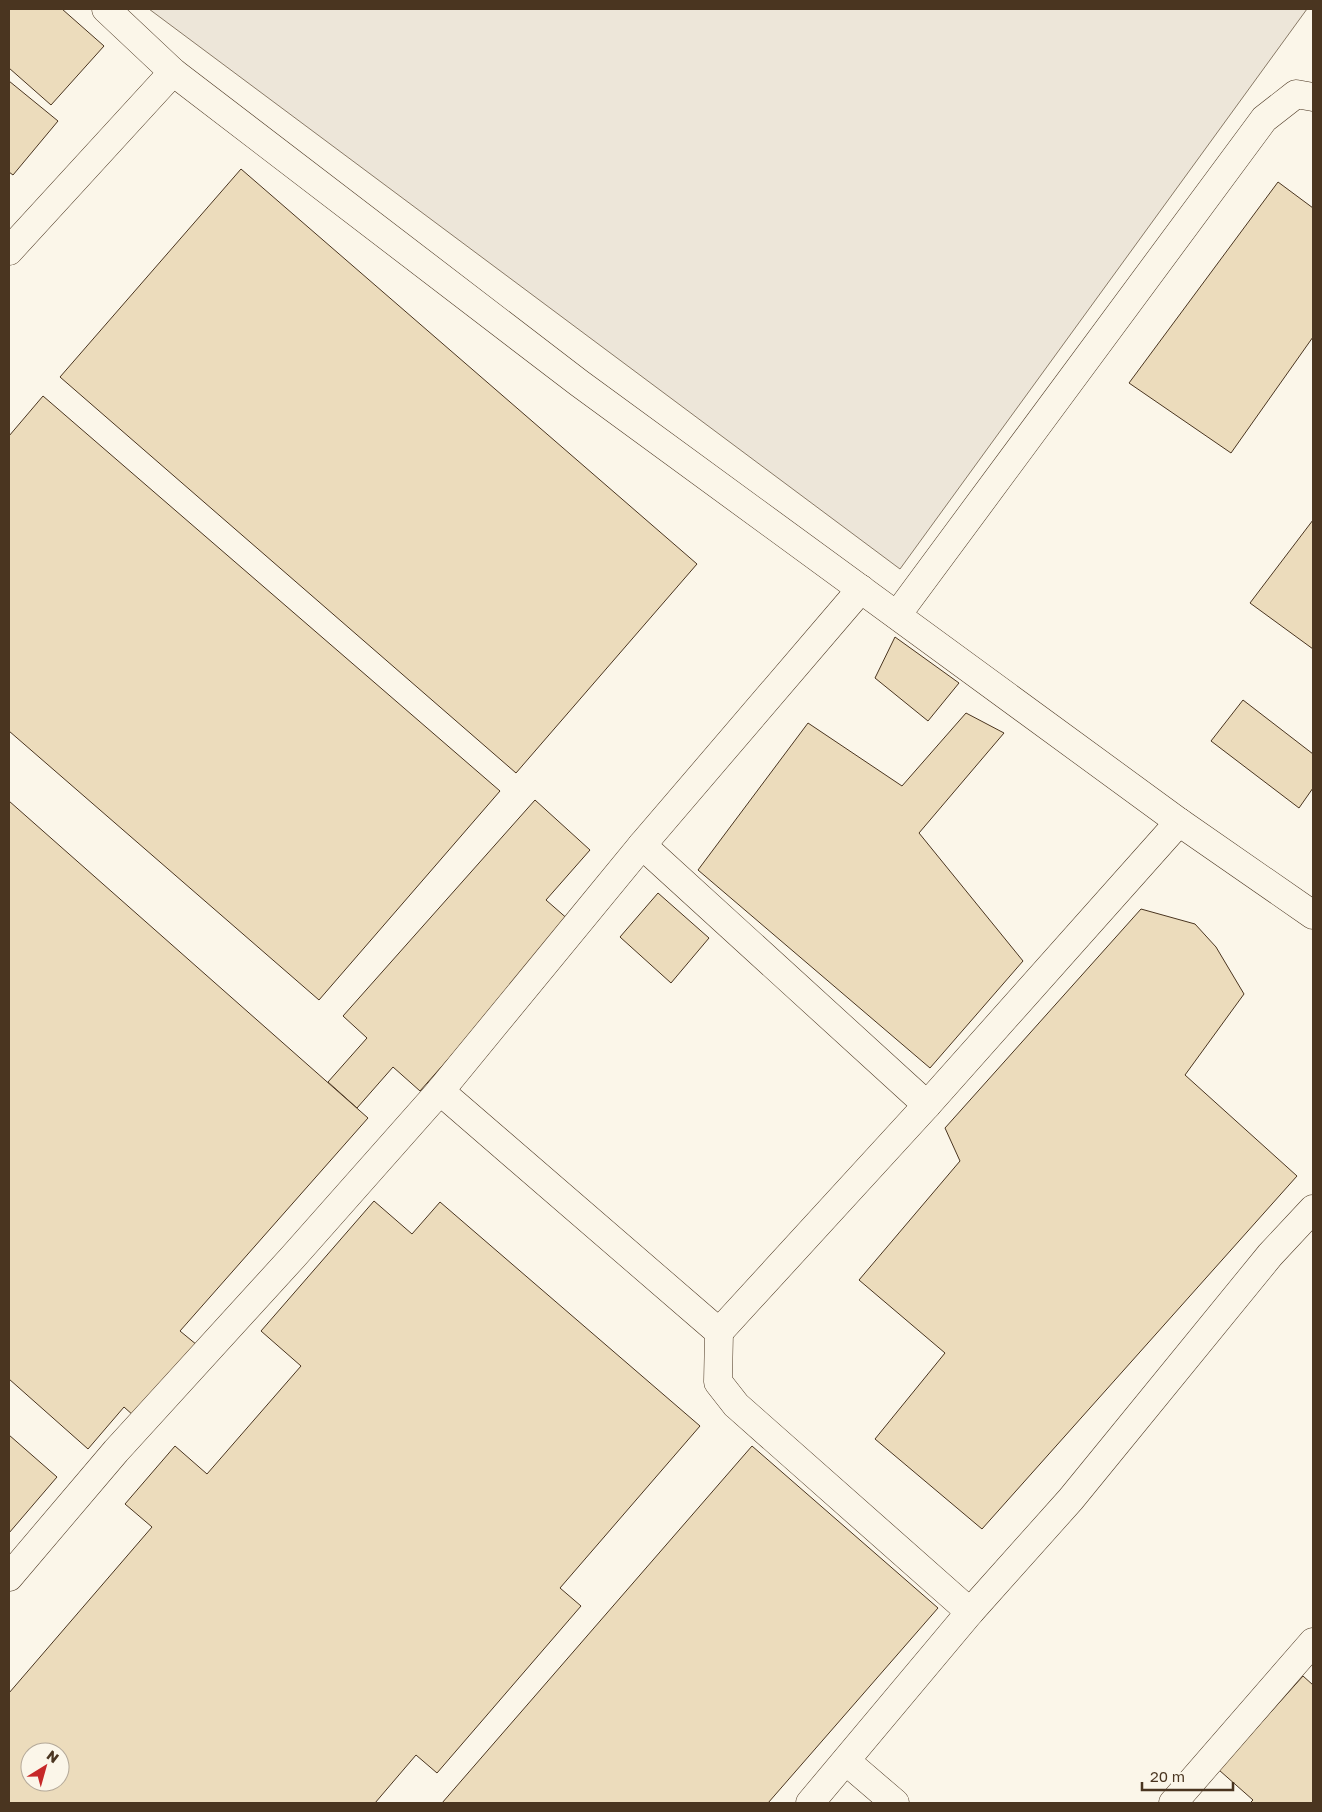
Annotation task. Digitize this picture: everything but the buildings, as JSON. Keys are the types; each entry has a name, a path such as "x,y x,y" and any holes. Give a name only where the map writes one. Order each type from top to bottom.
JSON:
{"lane":[{"path":"106,9 173,72 579,383 1179,822 1312,912"},
{"path":"9,250 173,72"},
{"path":"897,615 1264,119 1296,94 1313,96"},
{"path":"9,1577 116,1451 293,1257 440,1091 642,845 861,589"},
{"path":"970,1612 736,1405 718,1382 719,1332 927,1105 1179,822"},
{"path":"642,845 927,1105"},
{"path":"440,1091 719,1332"},
{"path":"810,1803 970,1612 1071,1498 1270,1255 1313,1209"},
{"path":"1173,1803 1313,1642"},
{"path":"846,1761 895,1803"}],"shaded area":[{"path":"149,9 1307,9 900,569"}]}
